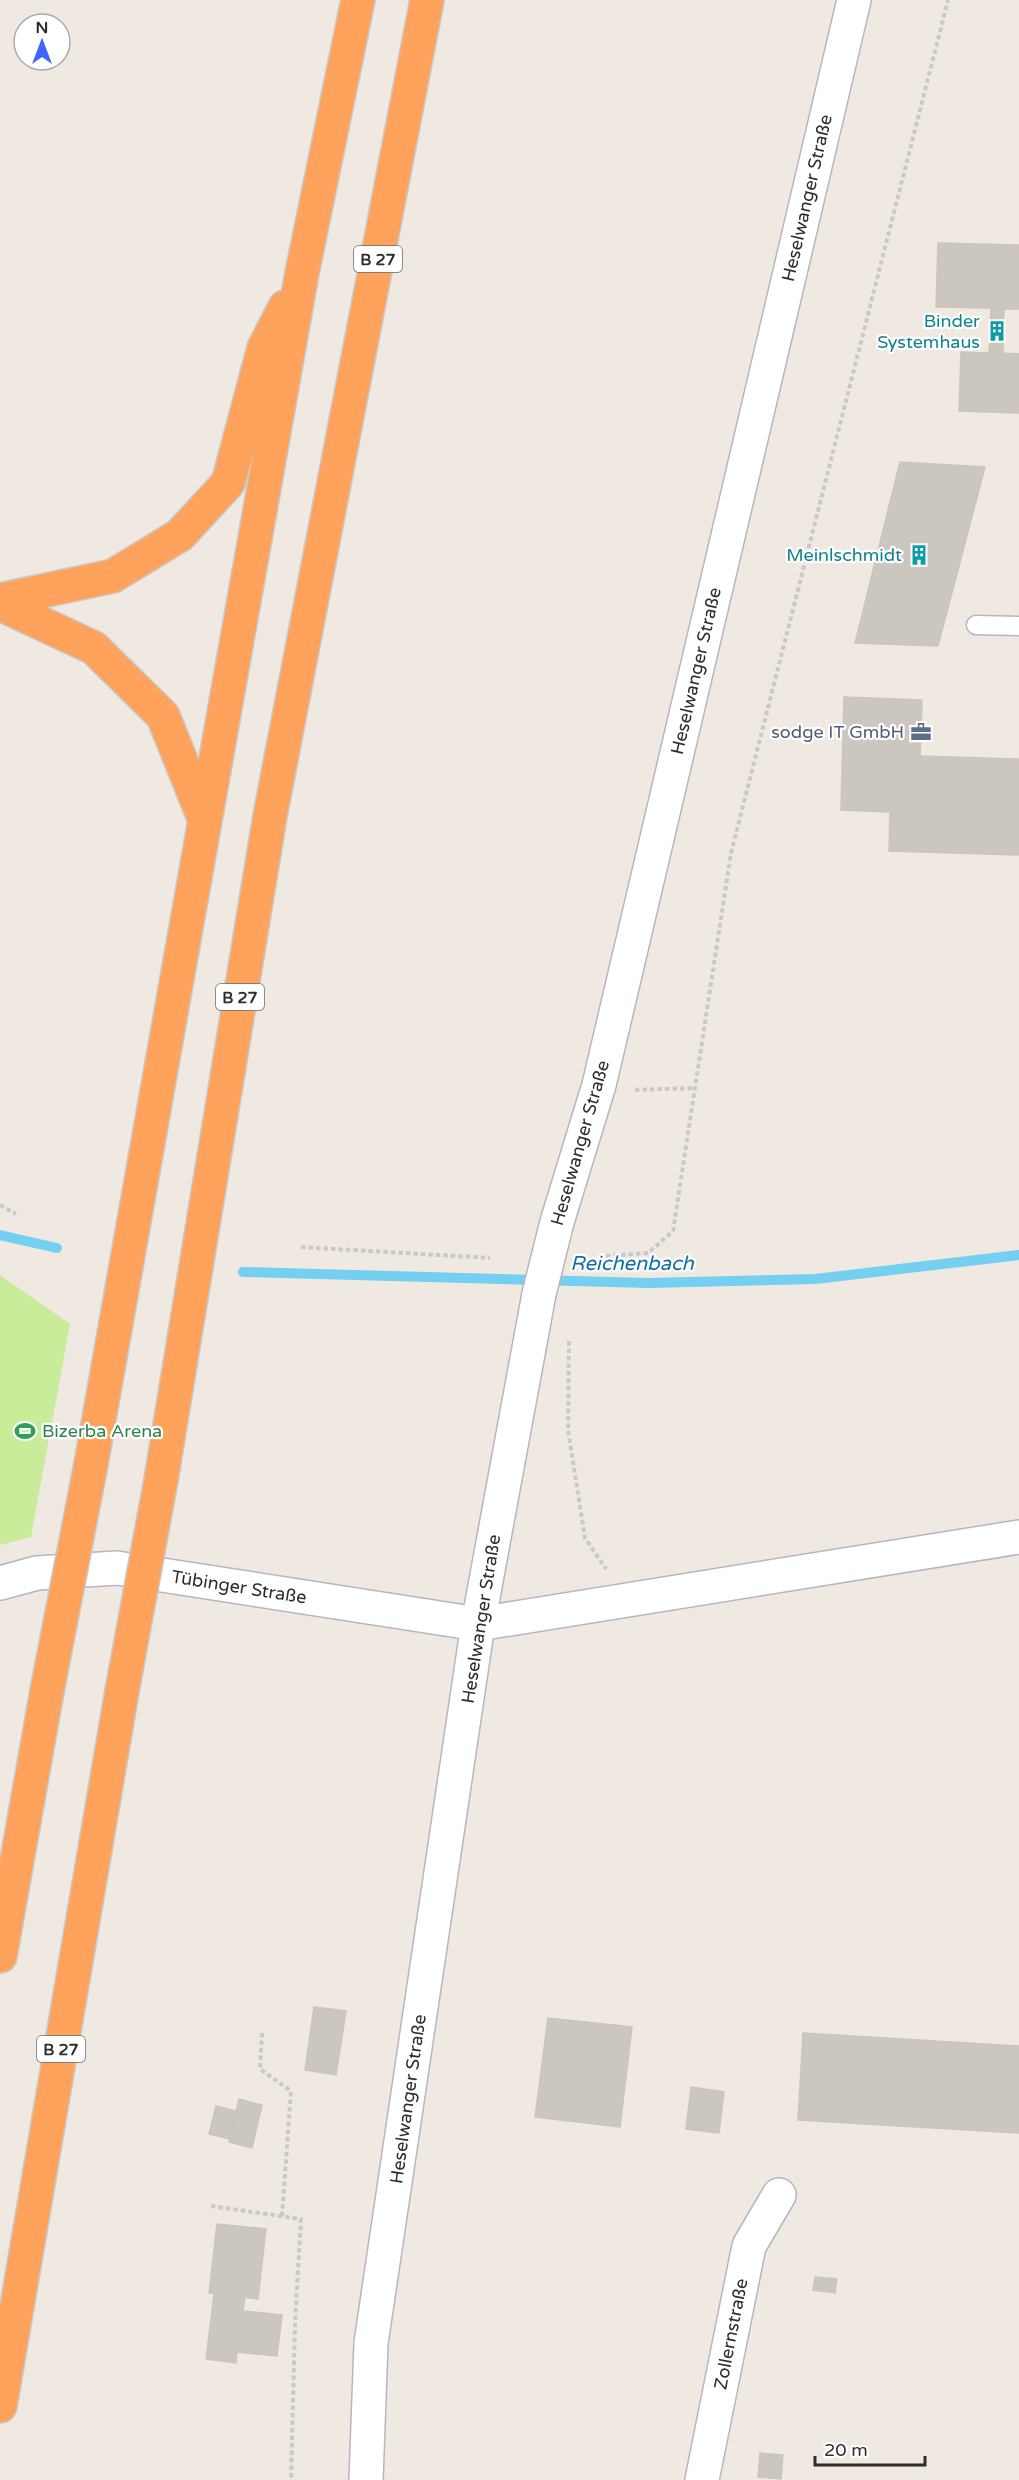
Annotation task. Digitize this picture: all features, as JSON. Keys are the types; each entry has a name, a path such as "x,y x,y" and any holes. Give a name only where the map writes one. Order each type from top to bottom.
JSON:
{"highway":[{"path":"0,1956 47,1691 91,1464 302,273 358,0"},
{"name":"B 27","path":"0,2406 122,1691 161,1480 270,816 427,0"},
{"path":"0,602 113,576 180,535 220,492 228,483 264,348 302,273"},
{"path":"0,602 94,648 163,716 204,818"}],"street":[{"name":"Heselwanger Straße","path":"366,2480 371,2343 478,1624 539,1294 557,1222 599,1085 854,0"},
{"name":"Tübinger Straße","path":"0,1583 37,1573 117,1569 478,1624 1019,1537"},
{"name":"Zollernstraße","path":"702,2480 748,2246 779,2194"}],"lane":[{"path":"976,625 1019,626"}],"path":[{"path":"606,1256 648,1253 673,1231 731,853 948,0"},
{"path":"624,1090 694,1088"},
{"path":"0,1205 16,1214"},
{"path":"301,1247 490,1258"},
{"path":"569,1334 568,1430 585,1538 628,1601"},
{"path":"262,2033 260,2069 291,2091 282,2216"},
{"path":"211,2206 301,2219 295,2323 291,2480"}],"green space":[{"name":"Bizerba Arena","path":"0,1275 70,1324 31,1537 0,1545"}],"building":[{"name":"Binder Systemhaus","path":"938,243 1019,245 1019,309 1004,309 1003,353 1019,354 1019,413 959,411 961,352 989,353 991,308 936,307"},
{"name":"Meinlschmidt","path":"900,462 985,467 938,646 855,643"},
{"path":"844,697 922,700 920,756 1019,759 1019,855 889,851 890,812 841,810"},
{"path":"314,2007 346,2011 336,2075 305,2070"},
{"path":"548,2018 632,2027 620,2127 535,2117"},
{"path":"803,2033 1019,2046 1019,2133 798,2120"},
{"path":"691,2087 724,2092 719,2133 686,2129"},
{"path":"239,2099 262,2105 252,2148 229,2142"},
{"path":"216,2106 236,2111 230,2139 209,2134"},
{"path":"217,2224 266,2229 258,2299 209,2293"},
{"path":"815,2277 837,2279 835,2293 813,2290"},
{"path":"214,2294 245,2297 243,2311 282,2315 277,2356 237,2352 236,2363 206,2359"},
{"path":"760,2453 783,2455 781,2479 758,2477"}],"waterway":[{"name":"Reichenbach","path":"0,1235 57,1248"},
{"name":"Reichenbach","path":"243,1272 649,1283 815,1279 1019,1255"}],"place":[{"name":"Binder Systemhaus","path":"997,331"},
{"name":"Meinlschmidt","path":"919,555"},
{"name":"sodge IT GmbH","path":"921,732"},
{"name":"Bizerba Arena","path":"25,1431"}]}
